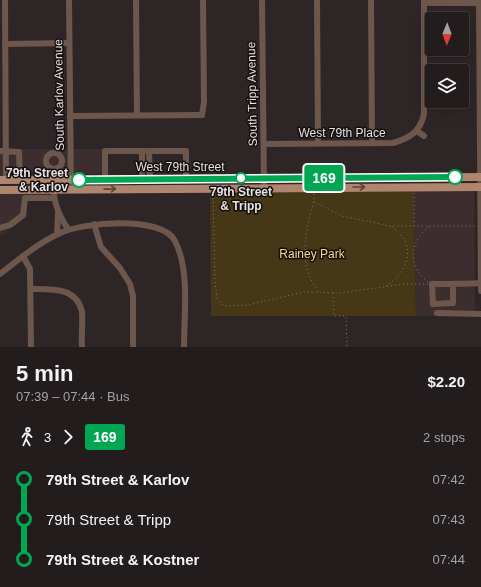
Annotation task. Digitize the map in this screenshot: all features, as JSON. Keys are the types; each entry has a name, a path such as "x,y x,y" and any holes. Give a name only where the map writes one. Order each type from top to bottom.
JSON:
{"main road":[{"name":"West 79th Street","path":"3,180 481,176"},
{"name":"West 79th Street","path":"0,190 54,194 71,190 481,187"}],"street":[{"path":"3,180 5,0"},
{"name":"South Karlov Avenue","path":"69,0 71,190"},
{"path":"136,0 137,115"},
{"path":"70,116 204,116 203,0"},
{"name":"South Tripp Avenue","path":"262,0 264,188"},
{"path":"317,0 318,143"},
{"path":"371,0 372,143"},
{"path":"424,136 417,131 424,114 424,2 479,2 481,291"},
{"path":"5,44 69,43"},
{"name":"West 79th Place","path":"264,144 393,143 406,140 417,131"},
{"path":"105,179 105,151 186,150 186,179"},
{"path":"3,151 19,152 20,180"},
{"path":"142,151 146,179"},
{"path":"146,179 149,151"},
{"path":"62,161 71,160"},
{"path":"54,180 54,194 58,214 57,234"},
{"path":"0,228 10,225 23,215 25,198 54,194"},
{"path":"58,214 68,229"},
{"path":"94,224 101,247 120,268 130,284 133,296 133,347"},
{"path":"0,274 23,256 57,234 68,229 94,224 143,224 156,227 172,235 182,259 184,268 184,347"},
{"path":"23,256 30,269 31,347"},
{"path":"453,284 453,303 433,304 432,284 453,284 481,284"},
{"path":"31,289 64,291 75,298 82,313 82,347"},
{"path":"437,313 481,314"}],"path":[{"path":"314,191 314,202 306,235 305,263 308,276 320,292"},
{"path":"213,192 215,283 217,298 227,307 237,307 299,293 333,293 412,284 432,284"},
{"path":"414,192 414,226"},
{"path":"314,202 342,216 390,226 475,226"},
{"path":"384,287 402,272 408,256 403,238 390,226"},
{"path":"430,226 418,237 413,258 414,264 420,275 432,284"},
{"path":"408,256 413,258"},
{"path":"333,293 334,316 346,316 347,346"}],"shaded area":[{"path":"0,149 70,149 70,176 0,176"},
{"path":"73,149 102,149 102,174 74,174"},
{"path":"413,191 474,191 475,315 416,316"},
{"path":"0,193 48,193 48,201 27,201 27,217 0,236"}],"green space":[{"name":"Rainey Park","path":"413,191 416,316 211,316 210,192"}],"bus line":[{"name":"169","path":"79,180 455,177"}],"place":[{"name":"79th Street & Tripp","path":"241,178"},
{"name":"79th Street & Karlov","path":"79,180"}]}
